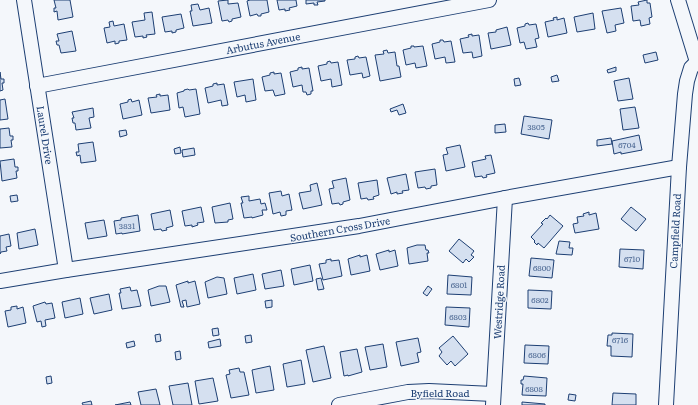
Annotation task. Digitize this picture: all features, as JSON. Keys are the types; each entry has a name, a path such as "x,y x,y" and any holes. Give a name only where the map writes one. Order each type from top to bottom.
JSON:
{"street":[{"name":"Laurel Drive","path":"24,0 66,270"},
{"name":"Arbutus Avenue","path":"37,86 489,0"},
{"path":"678,0 697,62"},
{"name":"Campfield Road","path":"666,405 679,167 687,81 691,68 697,62"},
{"name":"Southern Cross Drive","path":"0,281 351,228 505,198 679,167"},
{"name":"Westridge Road","path":"493,399 505,198"},
{"name":"Byfield Road","path":"339,405 408,392 429,391 493,399"}],"building":[{"path":"54,0 70,0 73,17 58,20 57,11 54,12 54,8 56,8"},
{"path":"228,0 228,4 238,3 241,17 232,19 232,21 229,22 228,20 222,21 218,1"},
{"path":"267,0 269,12 261,14 261,16 258,16 257,14 250,16 247,1"},
{"path":"277,0 296,0 297,6 289,8 290,10 279,10"},
{"path":"306,0 325,1 317,2 318,5 314,5 314,3 306,4"},
{"path":"647,0 647,3 650,3 652,17 649,18 650,24 641,26 640,20 633,21 631,6 639,5 638,2"},
{"path":"198,4 200,10 209,8 212,23 193,26 190,11 192,11 191,5"},
{"path":"621,8 624,23 615,25 616,31 607,33 602,11"},
{"path":"152,12 155,34 146,35 147,37 143,38 143,36 135,37 132,22 145,20 144,13"},
{"path":"593,13 595,29 577,32 574,17"},
{"path":"181,14 184,28 176,30 176,32 172,33 172,31 165,32 162,17"},
{"path":"557,17 557,20 564,18 567,33 548,37 545,22 554,20 553,18"},
{"path":"113,21 114,26 124,24 127,40 119,41 119,43 115,44 115,41 107,43 104,28 110,27 109,22"},
{"path":"528,23 529,25 536,24 539,38 535,39 537,47 526,49 524,42 520,43 517,28 525,26 525,24"},
{"path":"507,27 511,45 491,49 488,33 496,32 496,30"},
{"path":"72,31 76,51 61,53 59,45 57,45 56,41 59,41 57,34"},
{"path":"472,34 472,36 479,35 482,56 473,58 472,52 463,53 460,39 469,37 468,35"},
{"path":"440,40 443,40 444,42 451,41 455,62 446,63 445,57 435,59 432,44 440,42"},
{"path":"411,46 423,46 427,66 416,68 415,63 406,65 403,50 411,48"},
{"path":"387,50 388,53 395,52 397,66 399,66 401,77 380,81 375,55 384,54 383,51"},
{"path":"656,52 658,60 645,63 643,55"},
{"path":"358,56 359,58 366,57 370,76 363,78 362,73 350,75 347,60 355,59 355,57"},
{"path":"330,61 331,63 338,62 342,85 332,87 331,79 321,81 318,66 327,64 327,62"},
{"path":"302,67 302,69 309,68 313,91 311,91 311,94 307,95 306,92 303,92 302,85 293,87 290,72 298,70 298,68"},
{"path":"616,67 616,71 608,73 607,70"},
{"path":"0,72 1,79 4,79 4,83 2,83 3,90 0,91"},
{"path":"274,72 274,74 281,73 285,94 275,96 273,90 265,91 262,77 270,75 270,73"},
{"path":"557,75 559,81 552,82 551,77"},
{"path":"519,78 521,85 515,86 514,79"},
{"path":"629,78 633,99 618,101 614,81"},
{"path":"253,79 256,100 246,102 245,95 237,97 234,82"},
{"path":"217,83 217,85 224,84 228,105 222,106 221,100 208,103 205,88 213,86 213,84"},
{"path":"188,89 196,89 200,114 185,117 183,107 179,108 177,93"},
{"path":"160,94 160,96 168,95 170,110 151,113 148,98 157,97 156,95"},
{"path":"5,99 8,119 0,120 0,100"},
{"path":"131,99 132,102 139,100 142,115 123,119 120,104 128,102 128,100"},
{"path":"403,104 406,113 399,115 397,110 391,112 390,109"},
{"path":"635,107 639,128 623,130 620,109"},
{"path":"93,108 94,117 89,118 91,128 76,130 75,123 73,123 72,118 74,118 72,112"},
{"path":"524,116 552,120 549,139 521,134"},
{"path":"505,124 506,132 495,133 495,125"},
{"path":"9,128 10,136 13,136 13,140 11,140 12,147 0,148 0,129"},
{"path":"126,130 127,135 120,137 119,131"},
{"path":"639,135 642,150 614,154 612,141"},
{"path":"611,138 612,144 597,146 597,140"},
{"path":"93,142 96,161 81,163 80,155 77,156 76,152 79,152 78,144"},
{"path":"460,145 465,167 446,171 443,155 448,154 446,148"},
{"path":"180,147 181,153 175,154 174,149"},
{"path":"194,148 195,155 183,157 182,150"},
{"path":"491,155 495,173 486,175 487,177 483,178 482,176 475,177 472,162 486,159 485,156"},
{"path":"14,159 15,167 18,167 18,171 16,171 17,178 2,181 0,161"},
{"path":"435,169 437,185 426,189 425,187 418,188 415,172"},
{"path":"406,174 409,190 402,191 403,193 397,194 397,192 391,194 387,178"},
{"path":"346,178 350,200 343,202 343,204 340,205 339,203 332,204 329,189 334,188 332,181"},
{"path":"377,180 379,195 373,197 374,199 361,199 358,183"},
{"path":"317,183 322,205 303,209 299,193 311,191 310,185"},
{"path":"281,191 282,196 289,194 292,210 286,211 286,215 281,216 280,212 273,214 269,193"},
{"path":"17,195 18,201 11,202 10,196"},
{"path":"249,196 249,201 260,199 261,204 265,203 267,210 262,210 263,215 252,218 244,218 241,197"},
{"path":"230,203 233,219 228,220 228,222 215,223 212,207"},
{"path":"201,207 204,222 197,223 198,225 192,227 192,225 185,226 182,211"},
{"path":"631,207 646,219 636,231 621,219"},
{"path":"170,210 173,226 166,228 167,230 154,230 151,214"},
{"path":"589,212 589,215 596,213 599,229 575,233 573,224 578,223 577,217 584,216 583,214"},
{"path":"138,215 140,231 116,234 114,221 121,220 121,218"},
{"path":"550,215 563,226 544,248 538,243 537,245 531,237 543,224 541,223"},
{"path":"104,220 107,236 88,239 85,223"},
{"path":"35,229 38,245 19,249 17,233"},
{"path":"9,234 11,246 6,247 7,251 1,252 0,254 0,236"},
{"path":"459,239 474,251 471,255 474,257 469,262 466,259 463,263 449,251"},
{"path":"559,241 570,242 569,248 573,248 572,255 556,254"},
{"path":"417,245 425,245 426,250 428,250 429,253 427,253 428,261 409,264 407,248"},
{"path":"620,249 644,250 643,269 619,267"},
{"path":"389,250 389,252 395,250 398,266 380,270 376,254"},
{"path":"360,255 360,257 367,255 370,271 351,275 348,259"},
{"path":"531,258 554,260 552,278 529,276"},
{"path":"331,259 331,261 339,260 342,276 323,280 319,264 326,263 326,260"},
{"path":"310,265 313,281 294,285 291,269"},
{"path":"281,270 284,286 265,289 262,274"},
{"path":"253,274 256,290 237,294 234,278"},
{"path":"448,275 472,277 471,295 447,294"},
{"path":"217,277 224,278 227,294 208,298 205,282"},
{"path":"321,278 324,289 318,290 316,279"},
{"path":"188,281 188,283 195,281 200,304 187,307 186,300 182,301 184,307 181,307 176,285"},
{"path":"159,286 166,286 170,302 151,306 148,290"},
{"path":"428,286 432,289 427,296 423,293"},
{"path":"130,287 131,291 137,290 141,306 122,309 119,293 121,293 120,289"},
{"path":"528,290 552,291 551,309 528,308"},
{"path":"109,294 112,310 94,314 90,298"},
{"path":"80,298 83,314 65,318 62,302"},
{"path":"272,300 272,307 266,308 265,301"},
{"path":"45,302 46,304 52,303 55,318 45,320 46,326 42,327 41,321 37,322 33,306"},
{"path":"17,306 17,309 23,307 26,323 8,327 5,311 11,310 11,307"},
{"path":"446,307 470,308 469,327 445,325"},
{"path":"218,328 219,335 213,336 212,329"},
{"path":"612,333 633,334 632,357 611,356 611,346 607,346 608,335 612,335"},
{"path":"160,334 161,341 156,342 155,335"},
{"path":"251,335 252,342 246,343 245,336"},
{"path":"453,336 468,354 455,366 451,361 447,365 439,356 442,352 439,348"},
{"path":"418,338 421,352 417,353 419,362 401,366 396,342"},
{"path":"220,339 221,346 209,348 208,342"},
{"path":"134,341 135,346 127,348 126,343"},
{"path":"383,344 387,367 370,370 365,347"},
{"path":"525,345 549,346 548,364 524,363"},
{"path":"324,346 331,378 313,382 306,350"},
{"path":"357,349 362,372 344,376 340,352"},
{"path":"180,351 181,359 176,360 175,352"},
{"path":"301,360 305,384 287,387 283,364"},
{"path":"270,366 274,390 256,393 252,370"},
{"path":"239,368 240,372 244,372 249,395 231,398 226,375 230,374 229,370"},
{"path":"51,376 52,383 47,384 46,377"},
{"path":"524,376 547,378 546,396 522,395 523,384 521,384 521,380 523,380"},
{"path":"213,378 218,401 199,404 195,381"},
{"path":"188,383 192,405 173,405 169,386"},
{"path":"156,389 160,405 141,405 138,392"},
{"path":"613,393 636,394 636,405 612,405"},
{"path":"569,394 576,395 575,401 568,400"},
{"path":"91,401 92,405 83,405 82,403"},
{"path":"130,402 131,405 115,405"},
{"path":"522,402 545,404 545,405 522,405"}]}
